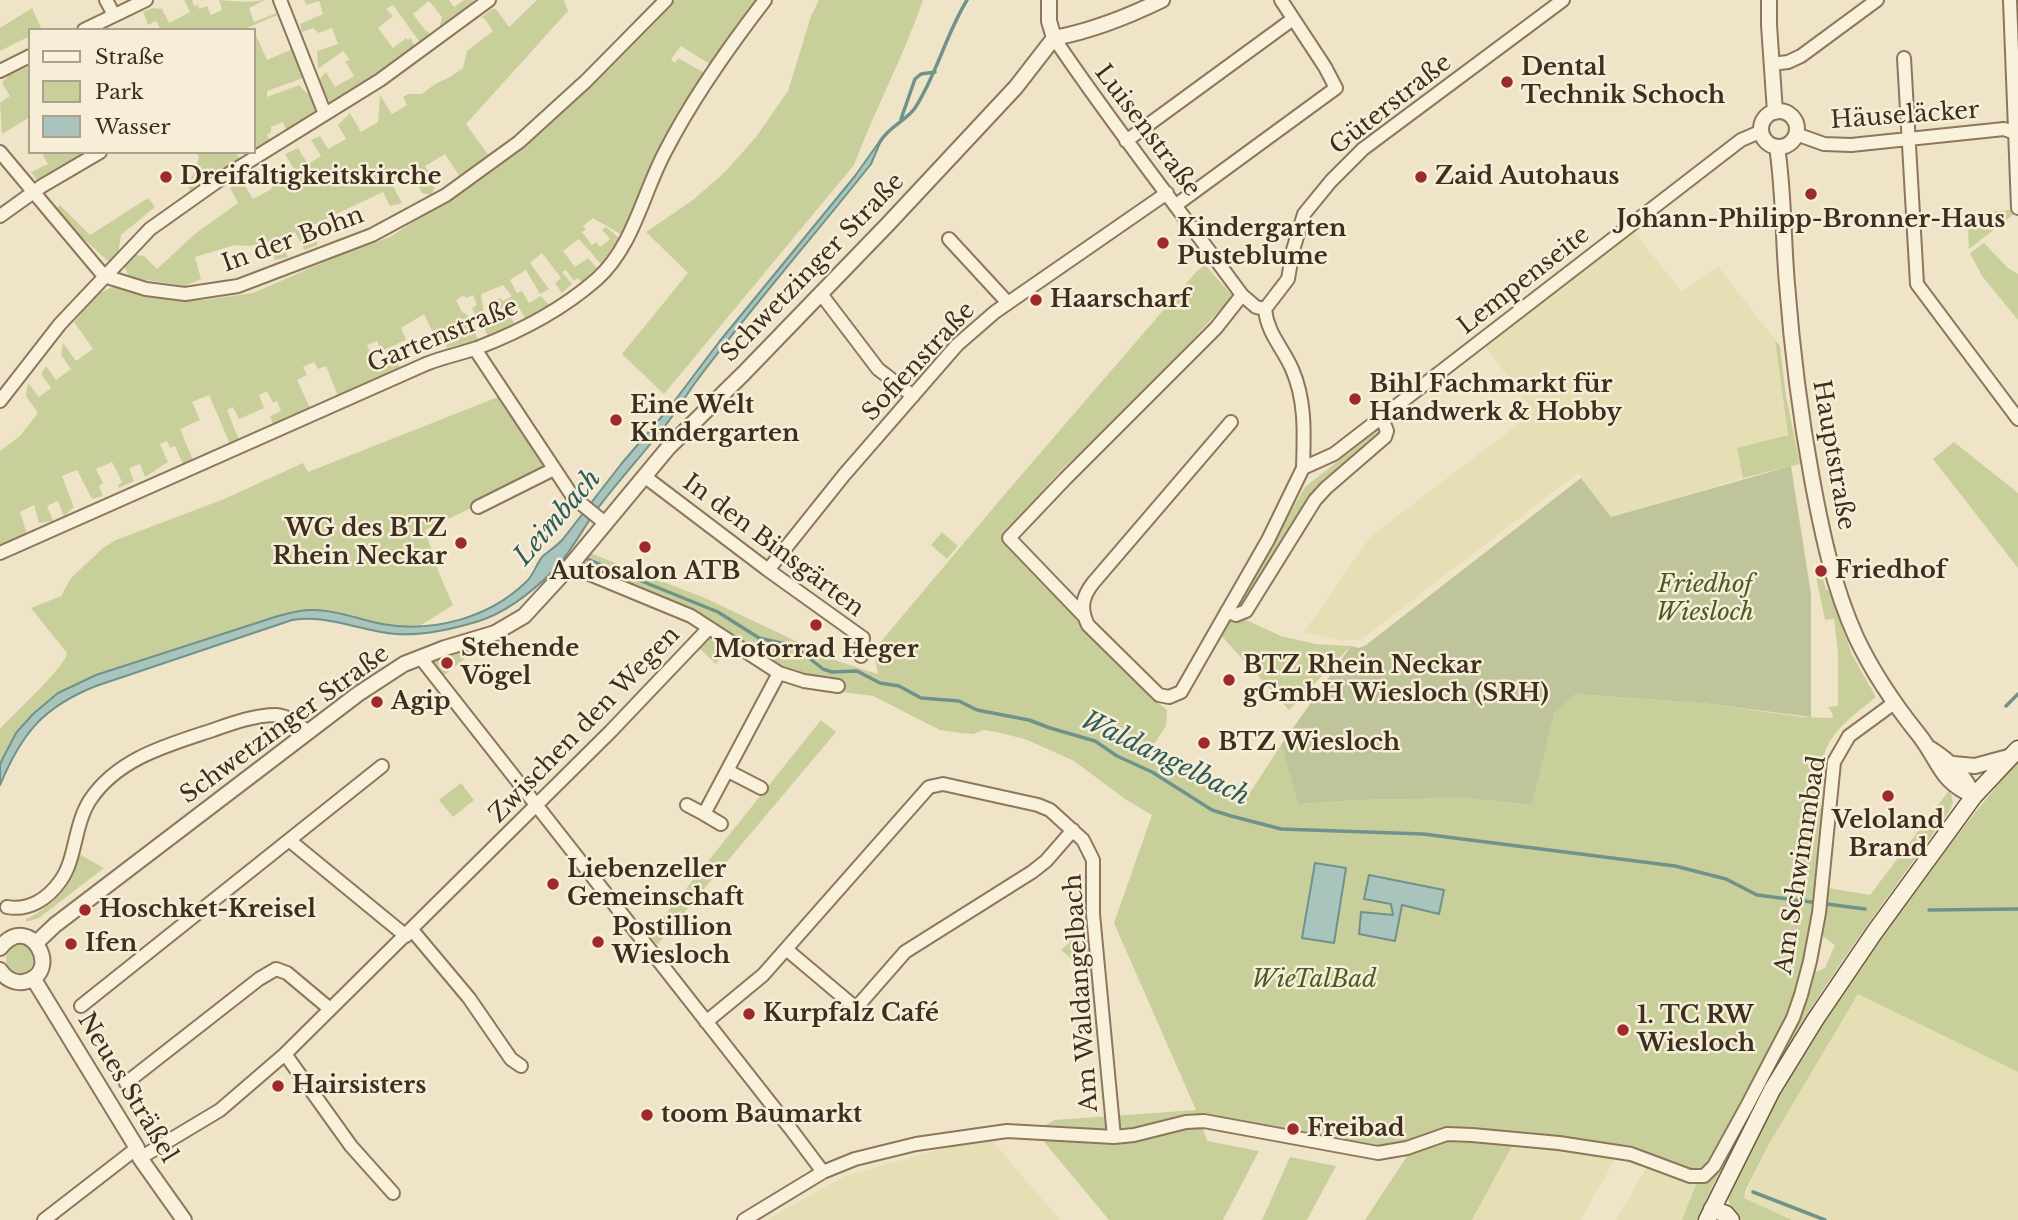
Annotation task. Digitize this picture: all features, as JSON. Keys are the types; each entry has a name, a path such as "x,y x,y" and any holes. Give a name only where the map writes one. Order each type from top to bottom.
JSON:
{"main road":[{"path":"1711,1216 1772,1090 1815,1020 1874,933 1974,796 2015,753"},
{"path":"1711,1216 1726,1214 1731,1220"}],"street":[{"path":"106,0 114,15"},
{"path":"88,28 146,0"},
{"path":"280,0 325,114"},
{"path":"0,401 60,324 150,229 380,80 489,0"},
{"name":"In der Bohn","path":"104,276 146,289 186,294 238,286 372,235 446,195 519,142 579,87 666,0"},
{"name":"Gartenstraße","path":"0,553 426,364 475,349 533,322 576,295 599,277 626,239 664,153 684,117 765,0"},
{"path":"1049,0 1048,14 1054,38 1084,32 1129,16 1162,0"},
{"path":"1176,205 1336,88 1281,0"},
{"name":"Güterstraße","path":"1265,309 1288,279 1304,214 1331,181 1363,149 1563,0"},
{"path":"1769,0 1775,112"},
{"path":"1771,64 1788,62 1801,56 1877,0"},
{"path":"2010,0 2016,79 2018,208"},
{"path":"1126,141 1293,19"},
{"name":"Luisenstraße","path":"1054,38 1126,141 1242,295 1256,307 1265,309"},
{"name":"Schwetzinger Straße","path":"36,943 55,925 388,674 420,657 495,634 524,616 576,559 600,519 821,294 1016,87 1054,38"},
{"path":"0,71 28,57"},
{"path":"1904,58 1917,284 2018,419"},
{"path":"1775,112 1787,113 1797,126 1796,134 1789,144 1777,147 1765,140 1762,131 1765,119 1775,112"},
{"name":"Häuseläcker","path":"1796,134 1824,144 1851,145 2004,129 2017,134"},
{"name":"Lempenseite","path":"1303,468 1334,454 1741,140 1762,131"},
{"name":"Hauptstraße","path":"1777,147 1791,341 1803,430 1831,569 1842,603 1869,662 1894,703 1927,745 1942,774 1960,790 1974,796"},
{"path":"0,152 104,276"},
{"path":"0,216 33,192 97,154"},
{"name":"Sofienstraße","path":"768,570 957,345 1008,303 1167,193"},
{"path":"949,239 1008,303"},
{"path":"821,294 878,369 913,396"},
{"path":"1242,295 1216,328 1065,478 1009,538 1083,615 1088,625 1158,695 1169,697 1181,692 1274,528 1303,468 1305,429 1300,391 1287,359 1271,335 1265,309"},
{"path":"475,349 554,469 580,504 600,519"},
{"path":"1227,611 1236,615 1246,611 1315,500 1385,437 1387,431 1382,418"},
{"path":"1083,615 1083,601 1093,583 1231,422"},
{"path":"478,508 554,469"},
{"name":"In den Binsgärten","path":"644,475 768,570 863,638 861,656"},
{"name":"Zwischen den Wegen","path":"44,1220 139,1153 220,1110 285,1054 537,806 709,628 691,616 576,559"},
{"path":"709,628 779,673 804,681 838,686"},
{"path":"420,657 822,1172"},
{"path":"704,814 779,673"},
{"name":"Am Schwimmbad","path":"744,1220 822,1172 886,1151 962,1136 1007,1131 1114,1137 1134,1135 1186,1122 1204,1121 1378,1153 1406,1148 1447,1134 1559,1143 1631,1154 1690,1176 1704,1176 1714,1166 1793,1018 1810,961 1819,913 1834,762 1849,736 1894,703"},
{"path":"7,906 29,906 50,893 66,870 79,820 90,801 107,781 140,756 257,717 277,715 293,719 308,732"},
{"name":"Hauptstraße","path":"1927,745 1953,764 1967,781 1974,796"},
{"path":"1953,764 1975,766 2015,753"},
{"path":"80,1006 383,766"},
{"path":"729,771 761,788"},
{"name":"Am Waldangelbach","path":"706,1022 758,981 916,799 932,785 943,784 1038,804 1050,810 1073,830 1090,849 1094,860 1094,925 1114,1137"},
{"path":"687,805 721,824"},
{"path":"786,948 856,1008 905,953 1032,872 1046,861 1073,830"},
{"path":"289,840 409,933 469,998 511,1059 521,1066"},
{"path":"0,946 6,940 22,936 36,943 43,961 38,973 24,982 2,977"},
{"path":"127,1083 259,979 276,969 287,973 330,1009"},
{"name":"Neues Sträßel","path":"33,978 139,1153 184,1220"},
{"path":"285,1054 351,1146 393,1192"}],"shaded area":[{"path":"1634,232 1682,292 1718,266 1775,340 1788,436 1738,448 1743,478 1611,517 1578,473 1362,639 1342,641 1304,632 1371,536 1534,412 1485,346"},
{"path":"1858,994 2018,1072 2018,1220 1792,1220 1744,1198 1769,1144"},
{"path":"988,1136 1060,1220 766,1220 845,1176"},
{"path":"1512,1146 1616,1158 1580,1220 1472,1220"},
{"path":"1647,1167 1696,1184 1682,1220 1616,1220"}],"green space":[{"path":"184,0 192,0 194,6 198,5 199,9 207,6 211,15 222,10 219,0 265,0 249,8 254,22 279,12 280,14 247,28 160,28 156,21 148,25 143,12 153,8 162,9 169,23 190,12"},
{"path":"304,0 449,0 454,7 464,0 473,0 475,3 439,29 442,17 429,1 413,14 432,35 421,44 393,5 386,9 393,16 378,28 393,48 406,38 411,38 415,48 331,105 319,80 326,72 335,87 354,76 345,61 350,60 343,51 318,69 317,51 338,44 332,28 318,33 313,28 302,32 300,24 323,14 319,1 306,5"},
{"path":"537,0 564,0 568,11 466,124 489,156 460,177 445,154 425,166 436,184 431,195 422,193 411,173 392,184 402,203 390,206 383,192 311,226 318,245 304,250 295,232 280,239 288,257 275,260 269,241 250,246 235,245 195,257 201,279 185,286 129,277 124,265 136,255 144,256 157,269 196,233 238,203 230,188 242,181 253,199 270,190 280,177 294,169 285,154 298,148 308,164 321,156 311,140 320,136 328,149 346,139 338,125 350,113 361,132 378,122 380,95 392,114 407,105 403,97 408,94 422,94 463,68 467,51 493,31 484,18 481,18 492,9 496,9 509,27"},
{"path":"674,0 758,0 711,65 681,46 671,59 675,63 678,58 705,73 658,152 622,235 593,218 583,226 586,229 582,232 592,245 596,242 600,247 610,239 602,230 606,227 619,238 601,264 579,239 563,251 575,267 588,258 597,268 582,282 578,278 574,281 566,270 562,272 572,284 562,293 555,283 561,278 542,253 530,263 549,289 540,294 526,270 510,280 517,293 522,291 529,303 541,296 549,305 525,318 519,308 512,314 507,307 499,309 496,300 500,298 503,301 512,296 503,285 481,294 484,314 487,314 491,324 511,317 514,323 489,337 472,308 477,305 473,295 466,298 464,295 456,300 462,312 468,315 478,340 447,348 445,341 441,342 437,333 434,335 424,314 401,328 406,340 381,351 377,341 367,345 376,366 396,357 400,368 338,396 326,366 318,369 314,362 303,367 307,375 297,380 310,408 273,424 270,416 281,411 277,401 273,403 267,391 259,395 264,408 239,419 233,407 227,410 239,440 230,444 209,395 192,402 200,420 180,429 193,460 183,464 175,446 170,448 167,441 160,444 168,462 145,477 140,464 129,468 134,481 119,488 118,485 122,482 112,462 96,469 103,483 99,486 103,496 92,499 77,470 62,476 74,507 64,516 58,501 47,506 53,521 39,523 34,505 20,512 27,534 0,548 0,451 20,436 38,413 26,396 28,383 39,397 51,388 41,374 46,366 56,380 71,369 61,355 63,343 76,361 93,349 74,322 98,294 114,286 148,297 203,300 253,293 340,255 390,237 471,184 544,130"},
{"path":"819,0 923,0 854,165 664,394 622,354 688,273 646,232 693,200 725,172 756,137 788,91 811,16"},
{"path":"32,8 41,28 28,28 28,37 0,51 0,28"},
{"path":"256,35 267,60 295,48 306,77 267,91 267,97 299,85 313,99 316,107 314,113 287,132 283,122 271,127 271,132 267,135 271,142 256,152"},
{"path":"28,67 28,118 2,134 0,103 10,96 2,83 8,76"},
{"path":"42,154 85,154 38,182 31,172 48,164"},
{"path":"197,154 237,154 241,160 192,193 188,188 199,158"},
{"path":"148,198 155,207 121,235 118,254 109,262 53,211 60,205 90,235"},
{"path":"2011,210 2014,214 1969,249 1967,213"},
{"path":"1984,243 2008,268 2018,274 2018,320 1982,276 1970,253"},
{"name":"WieTalBad","path":"1205,265 1233,296 1136,400 1060,471 1004,535 1147,694 1167,710 1166,726 1148,753 1242,805 1281,745 1298,804 1466,798 1532,805 1555,712 1576,694 1702,703 1803,717 1832,718 1828,707 1838,706 1838,653 1834,619 1825,620 1814,567 1819,565 1852,655 1876,697 1839,730 1829,743 1824,757 1820,793 1828,888 1870,895 1950,789 1953,803 1949,812 1804,1019 1739,1134 1697,1220 1682,1220 1696,1184 1616,1158 1512,1146 1472,1220 1365,1220 1409,1153 1379,1156 1203,1128 1207,1141 1259,1151 1223,1220 1109,1220 1040,1137 1039,1128 1055,1120 1196,1110 1114,923 1152,815 1125,799 1074,761 1025,739 983,730 973,734 940,730 873,696 842,692 804,681 709,628 704,616 585,565 584,561 590,553 707,599 840,662 878,674 875,658 878,645 1197,271","holes":["1821,935 1835,945 1825,968 1816,972"]},
{"path":"1775,340 1780,346 1786,396 1800,464 1743,478 1737,448 1788,435"},
{"path":"498,397 547,472 425,530 453,605 418,627 383,624 315,610 278,616 109,671 66,689 48,701 15,738 0,764 0,729 58,669 67,653 31,608 61,596 71,578 103,548 116,540 224,499 303,463 308,472"},
{"path":"1379,429 1378,438 1324,479 1240,607 1238,602 1305,487"},
{"path":"1954,442 2018,493 2018,568 1933,459"},
{"name":"Friedhof Wiesloch","path":"1791,466 1811,594 1811,717 1702,703 1576,694 1555,712 1532,805 1466,798 1298,804 1281,745 1351,646 1359,648 1366,645 1581,478 1611,517"},
{"path":"942,532 958,546 947,559 931,545"},
{"path":"1223,619 1246,620 1281,636 1315,644 1351,646 1289,710 1217,631"},
{"path":"710,638 727,650 716,664 698,647"},
{"path":"483,644 442,677 430,661"},
{"path":"821,720 836,732 657,945 649,935"},
{"path":"2018,761 2018,1072 1858,994 1769,1144 1746,1189 1744,1198 1792,1220 1742,1220 1730,1206 1728,1195 1757,1136 1822,1023 1896,915"},
{"path":"461,783 474,800 453,817 439,800"},
{"path":"77,853 104,868 39,918 26,922 26,919 40,912 64,890 74,874"},
{"path":"1088,914 1091,961 1076,963 1061,950 1069,943 1069,934"},
{"path":"20,945 30,949 34,959 30,969 20,973 10,969 6,959 10,949"},
{"path":"1290,1157 1336,1166 1307,1220 1262,1220"}],"water":[{"path":"882,138 871,164 716,355 665,426 598,508 565,557 545,579 519,600 479,621 417,634 396,634 318,619 292,620 96,686 62,703 36,724 17,751 0,785 0,764 16,733 58,693 96,675 296,612 323,610 382,624 421,626 459,620 511,595 529,579 543,556 563,539 855,176"},
{"path":"1315,863 1346,868 1334,943 1302,938"},
{"path":"1369,875 1444,890 1439,914 1402,905 1395,941 1359,934 1361,912 1393,915 1391,904 1364,899"}],"waterway":[{"name":"Leimbach","path":"880,142 915,108 967,0"},
{"path":"901,119 915,79 921,74 935,72"},
{"name":"Waldangelbach","path":"582,557 718,612 759,638 794,646 823,669 832,672 857,671 880,683 899,686 921,698 959,701 977,710 1029,720 1095,741 1117,756 1152,772 1212,810 1231,816 1281,829 1423,834 1675,866 1726,879 1757,895 1865,909"},
{"path":"2006,706 2018,694"},
{"name":"Waldangelbach","path":"1929,910 2018,909"},
{"path":"1753,1192 1825,1220"}],"place":[{"name":"Dental Technik Schoch","path":"1507,82"},
{"name":"Dreifaltigkeitskirche","path":"166,177"},
{"name":"Zaid Autohaus","path":"1421,177"},
{"name":"Johann-Philipp-Bronner-Haus","path":"1811,194"},
{"name":"Kindergarten Pusteblume","path":"1163,243"},
{"name":"Haarscharf","path":"1036,300"},
{"name":"Bihl Fachmarkt für Handwerk & Hobby","path":"1355,399"},
{"name":"Eine Welt Kindergarten","path":"616,420"},
{"name":"WG des BTZ Rhein Neckar","path":"461,543"},
{"name":"Autosalon ATB","path":"645,547"},
{"name":"Friedhof","path":"1821,571"},
{"name":"Motorrad Heger","path":"816,625"},
{"name":"Stehende Vögel","path":"447,663"},
{"name":"BTZ Rhein Neckar gGmbH Wiesloch (SRH)","path":"1229,680"},
{"name":"Agip","path":"377,702"},
{"name":"BTZ Wiesloch","path":"1204,743"},
{"name":"Veloland Brand","path":"1888,796"},
{"name":"Liebenzeller Gemeinschaft","path":"553,884"},
{"name":"Hoschket-Kreisel","path":"85,910"},
{"name":"Postillion Wiesloch","path":"598,942"},
{"name":"Ifen","path":"71,944"},
{"name":"Kurpfalz Café","path":"749,1014"},
{"name":"1. TC RW Wiesloch","path":"1623,1030"},
{"name":"Hairsisters","path":"278,1086"},
{"name":"toom Baumarkt","path":"647,1115"},
{"name":"Freibad","path":"1293,1129"}]}
